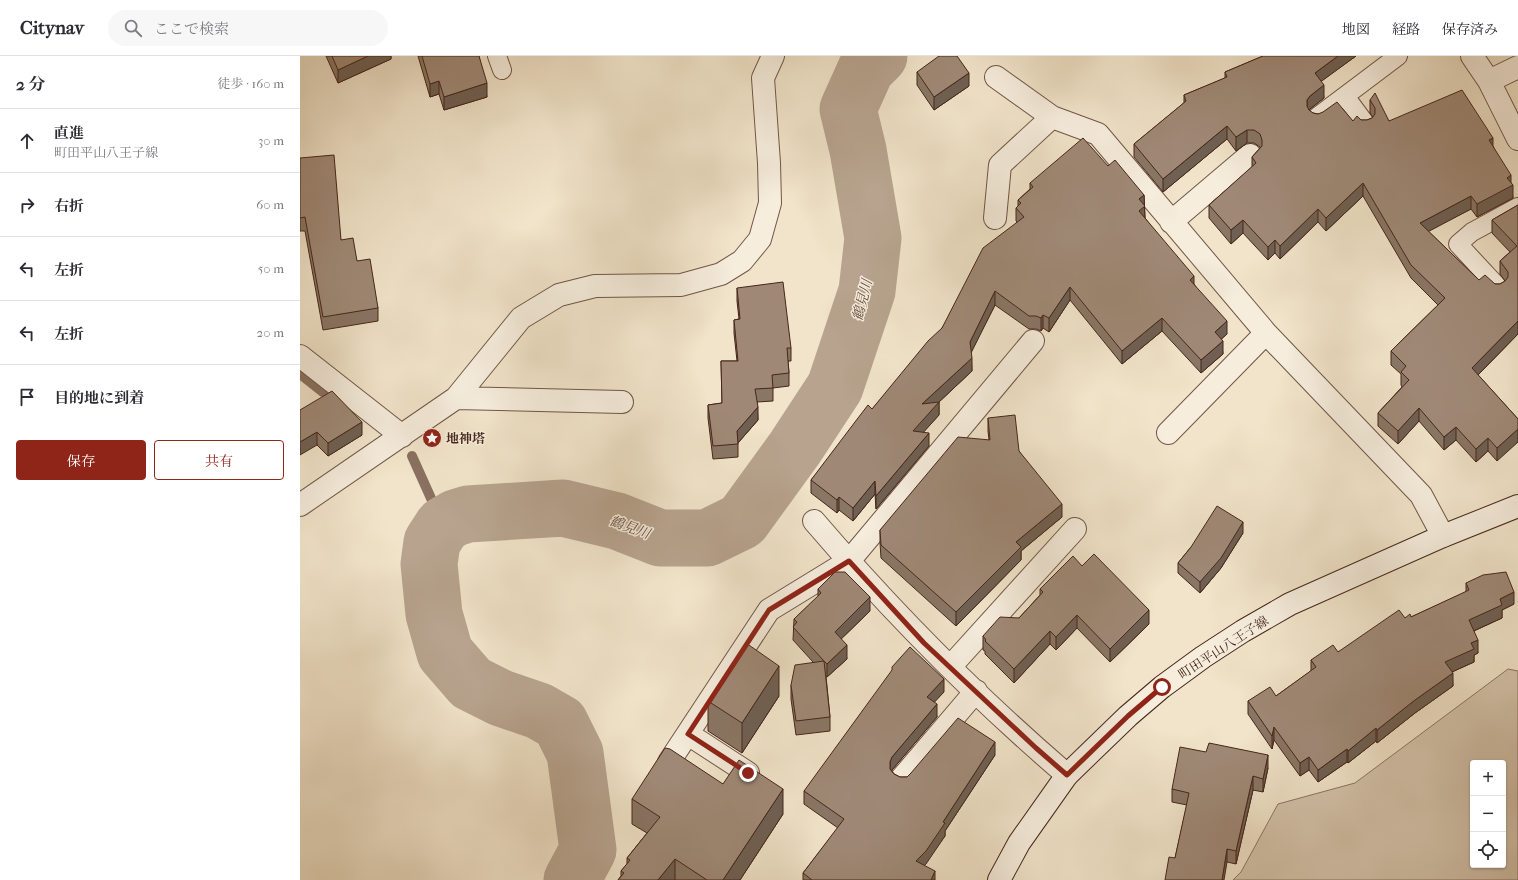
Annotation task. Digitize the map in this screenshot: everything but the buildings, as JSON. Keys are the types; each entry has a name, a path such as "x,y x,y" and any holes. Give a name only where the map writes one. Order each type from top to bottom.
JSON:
{"street":[{"path":"300,505 456,398 521,318 559,295 595,286 681,285 721,274 742,261 760,239 770,203 769,163 763,78 773,56"},
{"path":"1472,56 1488,81 1518,139"},
{"path":"1488,81 1518,67"},
{"path":"996,77 1052,117 1098,134 1266,333 1421,496 1443,536"},
{"path":"996,218 1000,166 1052,117"},
{"path":"1171,222 1250,155"},
{"path":"1168,433 1266,333"},
{"path":"669,762 769,610 849,561 1033,341"},
{"path":"300,356 402,436"},
{"path":"456,398 622,402"},
{"name":"町田平山八王子線","path":"999,880 1019,843 1067,775 1128,716 1162,687 1203,657 1243,631 1290,604 1443,536 1518,506"},
{"path":"814,521 924,643 1067,775"},
{"path":"950,667 1075,529"},
{"path":"902,778 976,691"},
{"path":"688,734 748,773"}],"lane":[{"path":"1317,117 1398,56"},
{"path":"1345,96 1366,123"},
{"path":"1498,287 1458,244 1472,232 1518,207"}],"shaded area":[{"path":"1508,669 1518,671 1518,880 1233,880 1241,872 1278,804 1355,783"}],"waterway":[{"name":"鶴見川","path":"572,880 588,850 575,753 560,723 539,711 501,698 471,683 445,653 434,614 429,564 432,542 443,525 455,518 468,514 563,508 617,521 660,538 707,538 742,521 795,448 835,387 867,291 873,238 858,150 848,109 866,69 879,56"},
{"path":"300,374 323,392"},
{"path":"412,456 443,525"}],"place":[{"name":"地神塔","path":"432,438"}],"route":[{"path":"748,773 688,734 769,610 849,561 924,643 1067,775 1128,716 1162,687"}]}
